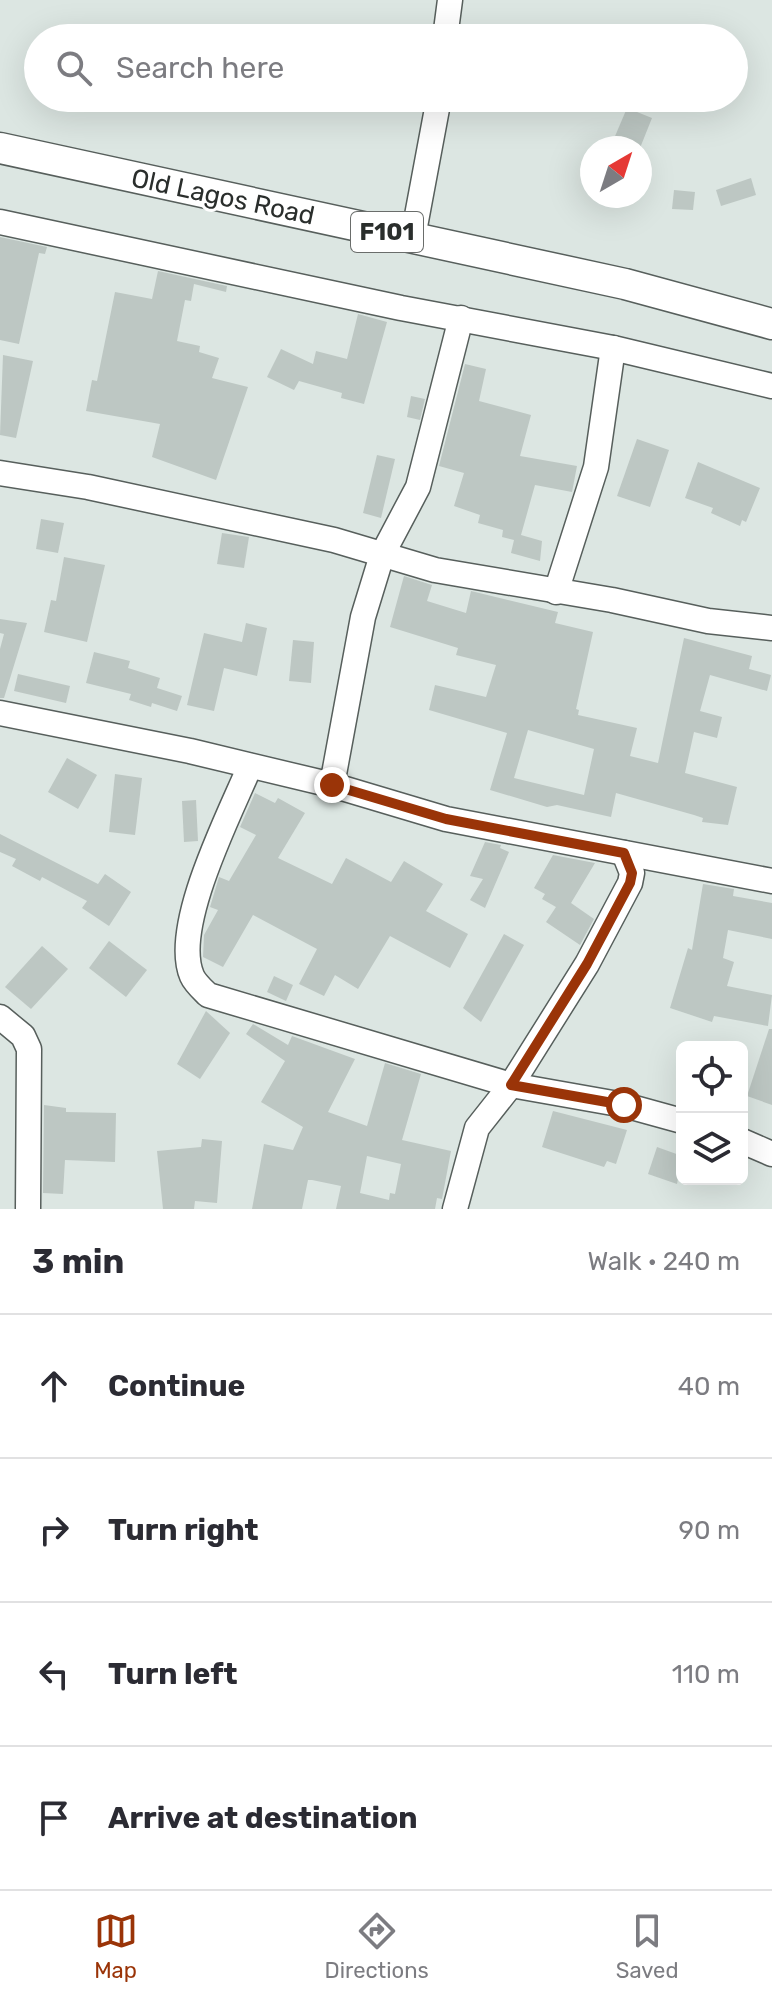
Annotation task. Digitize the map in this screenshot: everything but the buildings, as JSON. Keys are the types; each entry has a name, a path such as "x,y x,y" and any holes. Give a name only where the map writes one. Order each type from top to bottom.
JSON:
{"main road":[{"name":"Old Lagos Road","path":"0,148 625,284 772,324"}],"street":[{"path":"447,24 450,0"},
{"path":"413,237 436,112"},
{"path":"0,222 613,348 772,386"},
{"path":"332,785 360,631 382,555 418,487 461,318"},
{"path":"556,592 596,467 613,348"},
{"path":"0,473 88,487 334,540 435,570 612,600 708,621 772,628"},
{"path":"0,713 332,785 446,819 772,881"},
{"path":"250,766 196,896 186,954 193,979 208,995 511,1085 624,1105 676,1119"},
{"path":"455,1209 477,1128 511,1085 587,964 630,883 632,873 624,853"},
{"path":"0,1017 23,1036 29,1049 28,1209"},
{"path":"748,1144 772,1154"}],"route":[{"path":"332,785 446,819 624,853 632,873 630,883 587,964 511,1085 624,1105"}]}
